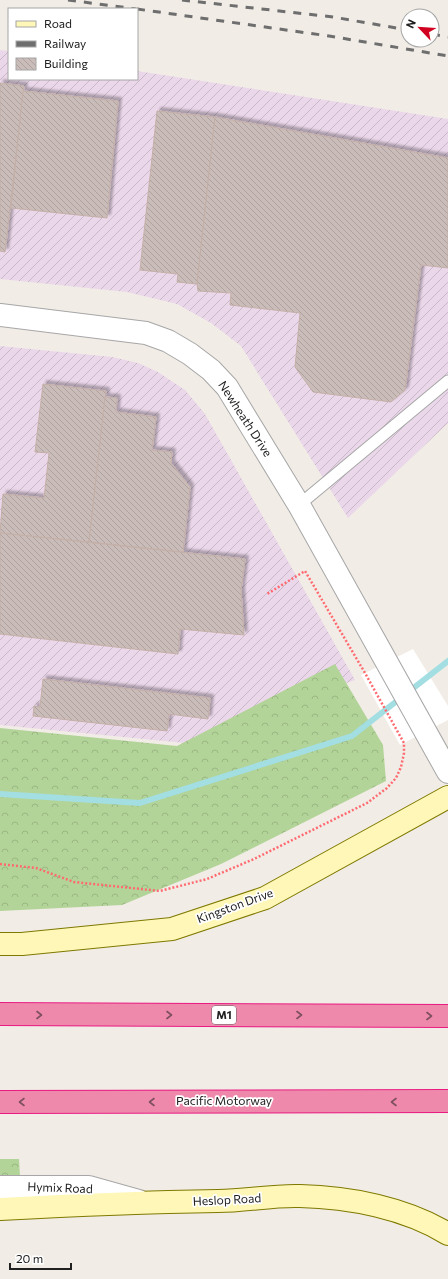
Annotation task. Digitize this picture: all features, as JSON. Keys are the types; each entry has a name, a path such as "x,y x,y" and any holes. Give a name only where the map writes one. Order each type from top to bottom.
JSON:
{"highway":[{"name":"M1","path":"0,1014 448,1016"},
{"name":"Pacific Motorway","path":"0,1102 443,1103"}],"street":[{"name":"Newheath Drive","path":"0,315 146,333 168,341 190,354 211,370 227,387 299,505 448,772"},
{"name":"Kingston Drive","path":"0,944 22,944 172,929 265,898 448,797"},
{"name":"Hymix Road","path":"0,1187 89,1187 143,1202"},
{"name":"Heslop Road","path":"0,1209 143,1202 227,1201 299,1196 348,1200 384,1208 420,1220 448,1234"}],"lane":[{"path":"299,505 448,381"}],"path":[{"path":"0,864 36,868 74,882 160,891 207,880 254,859 367,803 387,788 396,778 401,767 404,753 404,743 305,571 267,594"}],"shaded area":[{"path":"0,50 8,51 8,80 138,80 138,71 448,119 448,423 348,518 241,346 211,323 177,304 127,292 0,279"},
{"path":"0,346 112,357 138,363 158,372 185,390 205,414 355,680 185,743 0,725"}],"green space":[{"path":"335,664 383,745 386,781 221,864 122,905 0,911 0,728 177,746"},
{"path":"0,1159 19,1159 20,1176 0,1175"}],"pier":[{"path":"413,649 448,706 448,720 400,745 361,675"}],"building":[{"path":"0,83 24,86 5,252 0,251"},
{"path":"23,91 118,101 107,218 11,208"},
{"path":"157,111 215,117 197,284 177,282 178,274 140,270"},
{"path":"215,117 448,158 448,268 421,265 405,390 391,402 313,392 295,367 300,313 230,305 231,293 198,291 197,284"},
{"path":"43,384 106,391 89,542 0,533 3,494 44,498 49,453 35,452"},
{"path":"105,397 117,398 116,412 156,417 152,450 172,452 171,463 190,487 183,552 89,542"},
{"path":"0,533 245,559 241,590 244,635 180,629 178,654 0,634"},
{"path":"43,679 210,698 208,719 169,714 167,731 33,716 34,706 40,707"}],"waterway":[{"path":"0,794 140,803 352,736 448,661"}],"railway":[{"path":"68,0 128,8"},
{"path":"182,0 333,17 400,29"},
{"path":"138,9 329,36 448,56"},
{"path":"440,36 448,37"}]}
